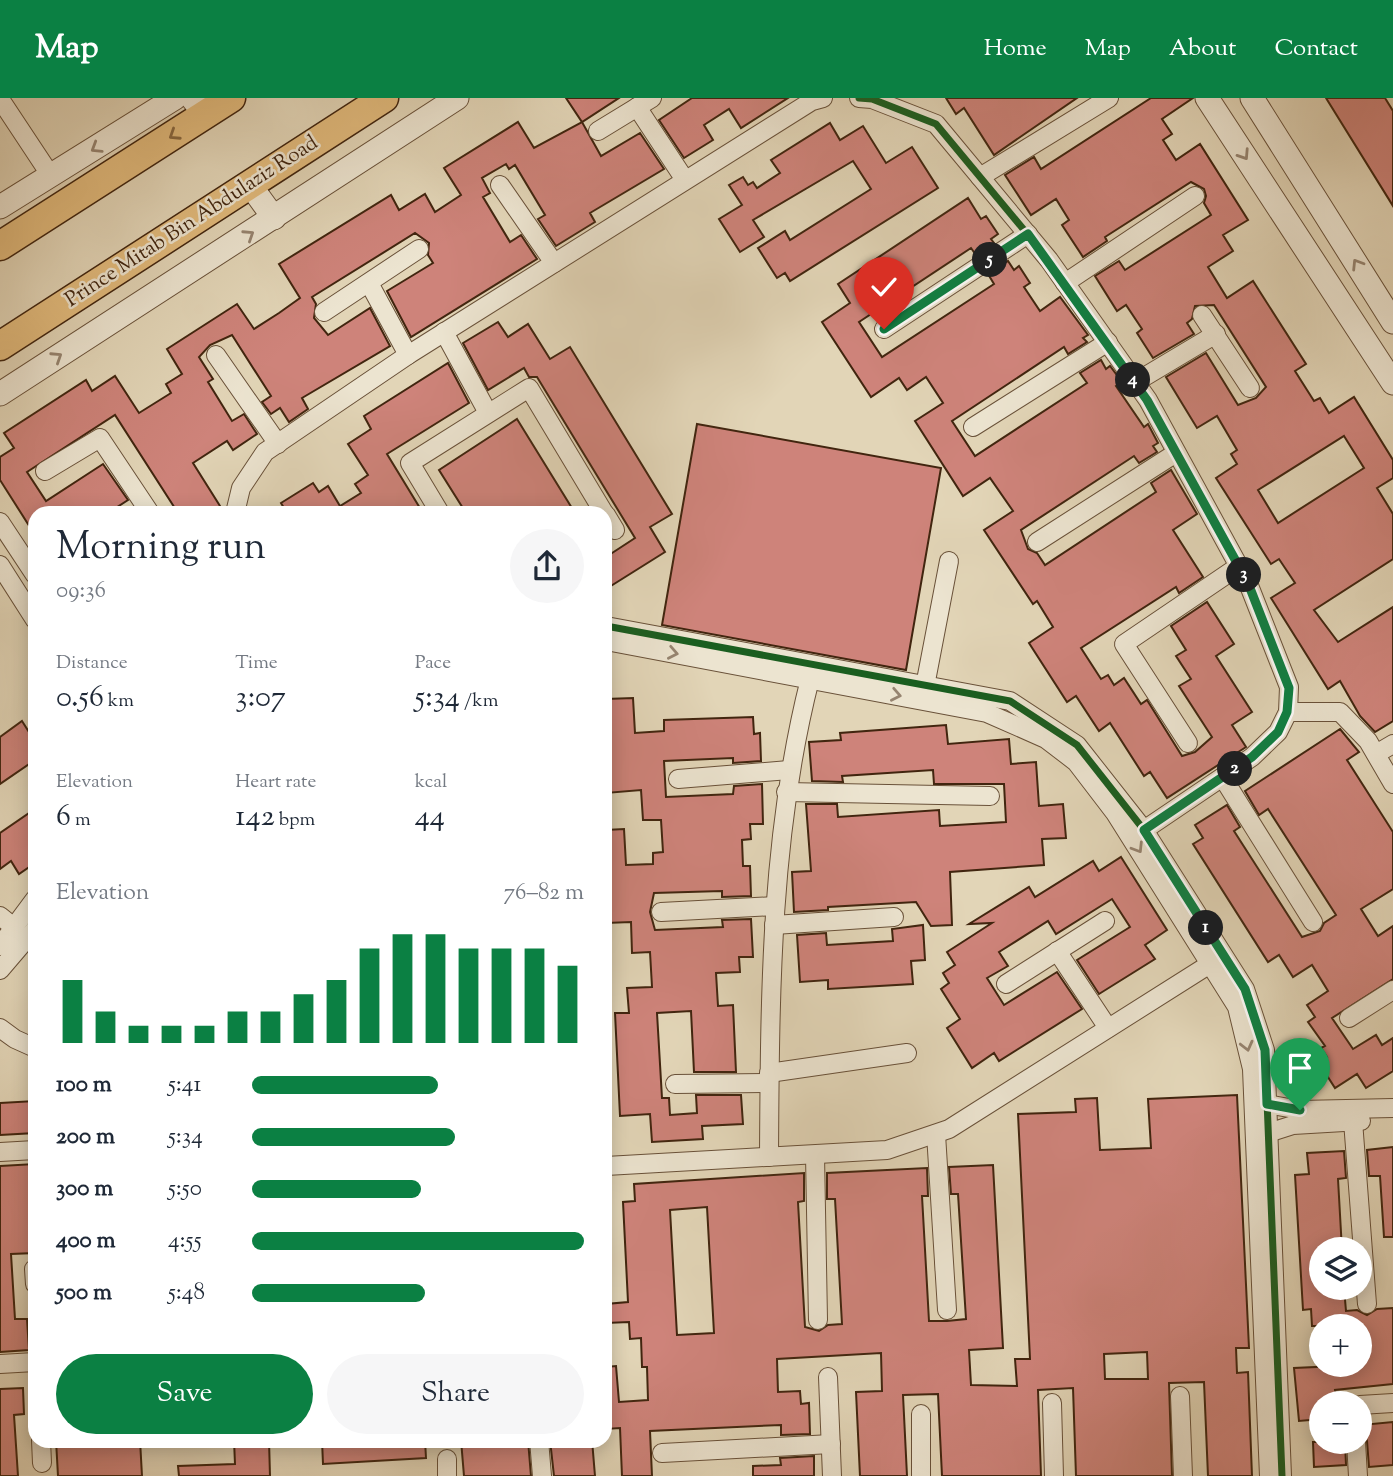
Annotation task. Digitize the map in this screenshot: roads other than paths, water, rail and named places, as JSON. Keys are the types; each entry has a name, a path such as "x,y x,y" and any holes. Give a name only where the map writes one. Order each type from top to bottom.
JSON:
{"main road":[{"path":"0,246 198,106 231,98"},
{"name":"Prince Mitab Bin Abdulaziz Road","path":"0,346 384,98"}],"street":[{"path":"0,207 175,98"},
{"path":"0,394 457,98"},
{"path":"236,506 241,488 265,452 408,355 685,180 801,102 823,98"},
{"path":"859,98 900,104 936,124 1028,234 1065,283 1134,383 1239,566 1289,688 1287,712 1278,732 1252,757 1144,830"},
{"path":"980,177 1109,98"},
{"path":"1207,98 1393,383"},
{"path":"1252,98 1393,322"},
{"path":"0,99 51,176"},
{"path":"598,131 644,102 685,180"},
{"path":"250,185 274,218"},
{"path":"500,185 554,263"},
{"path":"1065,283 1195,196"},
{"path":"884,329 1028,234"},
{"path":"324,312 419,249"},
{"path":"369,283 408,355"},
{"path":"1202,315 1250,388"},
{"path":"444,332 488,413"},
{"path":"1134,383 1216,334"},
{"path":"973,428 1108,342"},
{"path":"216,355 278,444"},
{"path":"436,506 410,463 529,388 600,506"},
{"path":"45,471 100,438 145,506"},
{"path":"1037,542 1176,453"},
{"path":"0,522 28,564"},
{"path":"925,686 950,561"},
{"path":"0,565 28,609"},
{"path":"1188,743 1124,644 1239,566"},
{"path":"612,627 1010,701 1077,745 1144,830 1245,989 1265,1050 1282,1476"},
{"path":"612,642 987,713 1046,739 1076,762 1115,813 1237,1007 1252,1069 1269,1476"},
{"path":"769,1157 775,906 789,770 810,679"},
{"path":"1287,712 1339,712 1368,741 1393,784"},
{"path":"1376,754 1393,744"},
{"path":"678,779 789,770"},
{"path":"1223,778 1312,922"},
{"path":"786,792 990,796"},
{"path":"661,912 775,906"},
{"path":"0,946 28,909"},
{"path":"0,916 15,928"},
{"path":"774,925 894,916"},
{"path":"1006,984 1105,921"},
{"path":"0,970 28,937"},
{"path":"1058,951 1108,1028"},
{"path":"612,1166 887,1150 936,1134 949,1129 1210,964"},
{"path":"1349,1018 1393,990"},
{"path":"0,1028 28,1045"},
{"path":"675,1084 769,1078 907,1053"},
{"path":"1267,1104 1300,1110 1393,1108"},
{"path":"1268,1133 1293,1125 1393,1120"},
{"path":"1353,1121 1367,1304"},
{"path":"936,1134 947,1310"},
{"path":"0,1153 28,1151"},
{"path":"815,1154 818,1320"},
{"path":"0,1364 28,1362"},
{"path":"828,1377 832,1476"},
{"path":"1180,1396 1183,1476"},
{"path":"1052,1403 1054,1476"},
{"path":"1372,1404 1393,1403"},
{"path":"921,1414 921,1476"},
{"path":"662,1453 831,1444"},
{"path":"41,1448 42,1463"},
{"path":"540,1448 542,1476"},
{"path":"1357,1454 1358,1476"}]}
